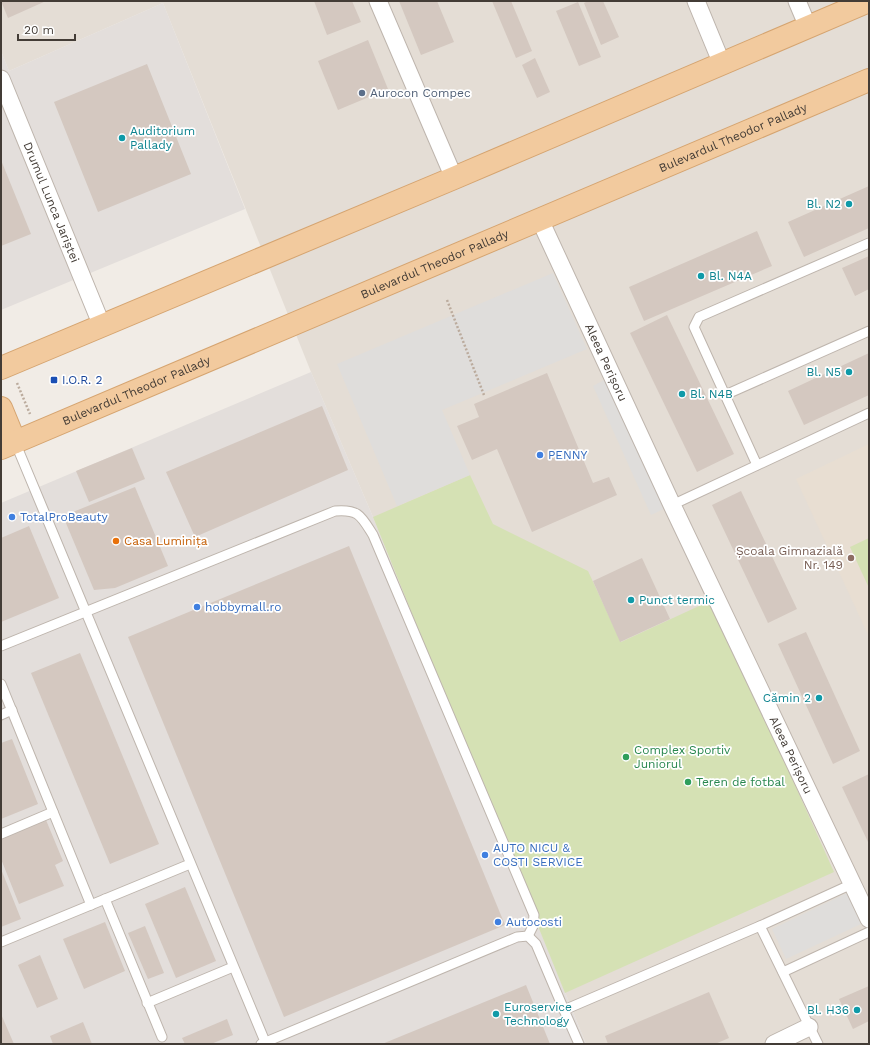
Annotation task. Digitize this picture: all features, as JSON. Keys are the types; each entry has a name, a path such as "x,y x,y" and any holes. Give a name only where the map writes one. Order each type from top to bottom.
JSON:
{"main road":[{"path":"5,366 454,178 869,1"},
{"name":"Bulevardul Theodor Pallady","path":"8,445 869,80"},
{"path":"1,408 8,445"}],"street":[{"path":"378,1 454,178"},
{"path":"696,1 722,64"},
{"path":"797,1 808,27"},
{"name":"Drumul Lunca Jariștei","path":"1,79 102,326"},
{"name":"Aleea Perișoru","path":"540,220 672,505 869,919"},
{"path":"774,1044 809,1027"}],"lane":[{"path":"757,465 694,327 699,317 869,243"},
{"path":"725,396 869,332"},
{"path":"672,505 869,413"},
{"path":"8,445 85,612 264,1043 516,937 528,936 536,944 579,1044"},
{"path":"1,646 335,511 350,510 362,516 373,535 534,916 533,926 528,936"},
{"path":"1,684 91,905"},
{"path":"1,715 12,710"},
{"path":"1,834 54,812"},
{"path":"1,942 190,864"},
{"path":"564,1010 760,926 852,884"},
{"path":"105,899 162,1037"},
{"path":"760,926 818,1044"},
{"path":"783,972 869,932"},
{"path":"148,1003 233,967"}],"path":[{"path":"447,300 484,395"},
{"path":"5,366 38,432"}],"shaded area":[{"path":"1,1 869,1 869,1044 586,1044 373,517 311,372 163,3 9,71 1,51"},
{"path":"163,3 245,209 1,310 1,51 9,71"},
{"path":"553,273 587,349 442,410 470,475 397,506 337,364"},
{"path":"311,372 373,517 586,1044 1,1044 1,503"},
{"path":"606,379 666,508 651,515 593,386"},
{"name":"Școala Gimnazială Nr. 149","path":"869,444 869,637 796,479"},
{"path":"847,893 861,924 786,959 772,929"}],"green space":[{"name":"Complex Sportiv Juniorul","path":"470,475 493,524 588,571 621,642 712,600 834,872 565,993 373,517"},
{"path":"869,538 869,588 850,547"}],"building":[{"path":"1,1 46,1 8,18"},
{"path":"314,1 352,1 361,22 327,35"},
{"path":"399,1 437,1 454,42 421,55"},
{"path":"492,1 511,1 532,51 516,58"},
{"path":"588,1 603,1 619,37 601,45 584,3"},
{"path":"578,2 601,57 579,66 556,11"},
{"path":"368,40 388,89 338,110 318,61"},
{"path":"535,58 550,92 537,98 522,65"},
{"name":"Auditorium Pallady","path":"147,64 191,174 98,212 54,102"},
{"path":"1,160 31,234 1,246"},
{"name":"Bl. N2","path":"869,186 869,228 804,257 788,222"},
{"name":"Bl. N4A","path":"757,231 772,266 644,321 629,287"},
{"path":"869,256 869,289 855,296 842,268"},
{"name":"Bl. N4B","path":"667,315 734,454 697,472 630,333"},
{"name":"Bl. N5","path":"869,353 869,395 804,425 788,391"},
{"name":"PENNY","path":"547,373 593,483 609,477 617,495 532,532 497,449 472,460 457,426 479,417 474,404"},
{"path":"322,406 348,470 195,537 166,472"},
{"path":"132,448 145,479 89,502 76,471"},
{"name":"Casa Luminița","path":"135,487 168,566 115,588 94,590 63,516"},
{"path":"741,491 797,609 768,623 712,505"},
{"path":"29,526 59,598 1,622 1,538"},
{"path":"349,546 505,925 284,1017 128,637"},
{"name":"Punct termic","path":"642,558 670,619 620,642 593,581"},
{"name":"Cămin 2","path":"806,632 860,751 833,764 778,644"},
{"path":"80,653 159,844 110,864 31,673"},
{"path":"12,739 38,804 1,819 1,743"},
{"path":"869,774 869,844 842,787"},
{"path":"46,820 63,861 55,865 64,886 19,904 1,859 1,839"},
{"path":"1,869 21,919 1,927"},
{"path":"185,887 216,961 176,978 145,904"},
{"path":"105,922 125,971 84,989 63,939"},
{"path":"145,926 164,973 148,979 128,933"},
{"path":"40,955 58,999 37,1008 18,965"},
{"name":"Euroservice Technology","path":"526,985 550,1044 382,1044"},
{"name":"Bl. H36","path":"869,986 869,1021 853,1029 839,999"},
{"path":"709,992 729,1038 715,1044 608,1044 605,1036"},
{"path":"1,1014 14,1044 1,1044"},
{"path":"227,1019 233,1035 211,1044 185,1044 182,1038"},
{"path":"83,1022 92,1044 53,1044 50,1036"}],"place":[{"name":"Aurocon Compec","path":"362,93"},
{"name":"Auditorium Pallady","path":"122,138"},
{"name":"Bl. N2","path":"849,204"},
{"name":"Bl. N4A","path":"701,276"},
{"name":"Bl. N5","path":"849,372"},
{"name":"I.O.R. 2","path":"54,380"},
{"name":"Bl. N4B","path":"682,394"},
{"name":"PENNY","path":"540,455"},
{"name":"TotalProBeauty","path":"12,517"},
{"name":"Casa Luminița","path":"116,541"},
{"name":"Școala Gimnazială Nr. 149","path":"851,558"},
{"name":"Punct termic","path":"631,600"},
{"name":"hobbymall.ro","path":"197,607"},
{"name":"Cămin 2","path":"819,698"},
{"name":"Complex Sportiv Juniorul","path":"626,757"},
{"name":"Teren de fotbal","path":"688,782"},
{"name":"AUTO NICU & COSTI SERVICE","path":"485,855"},
{"name":"Autocosti","path":"498,922"},
{"name":"Bl. H36","path":"857,1010"},
{"name":"Euroservice Technology","path":"496,1014"}]}
